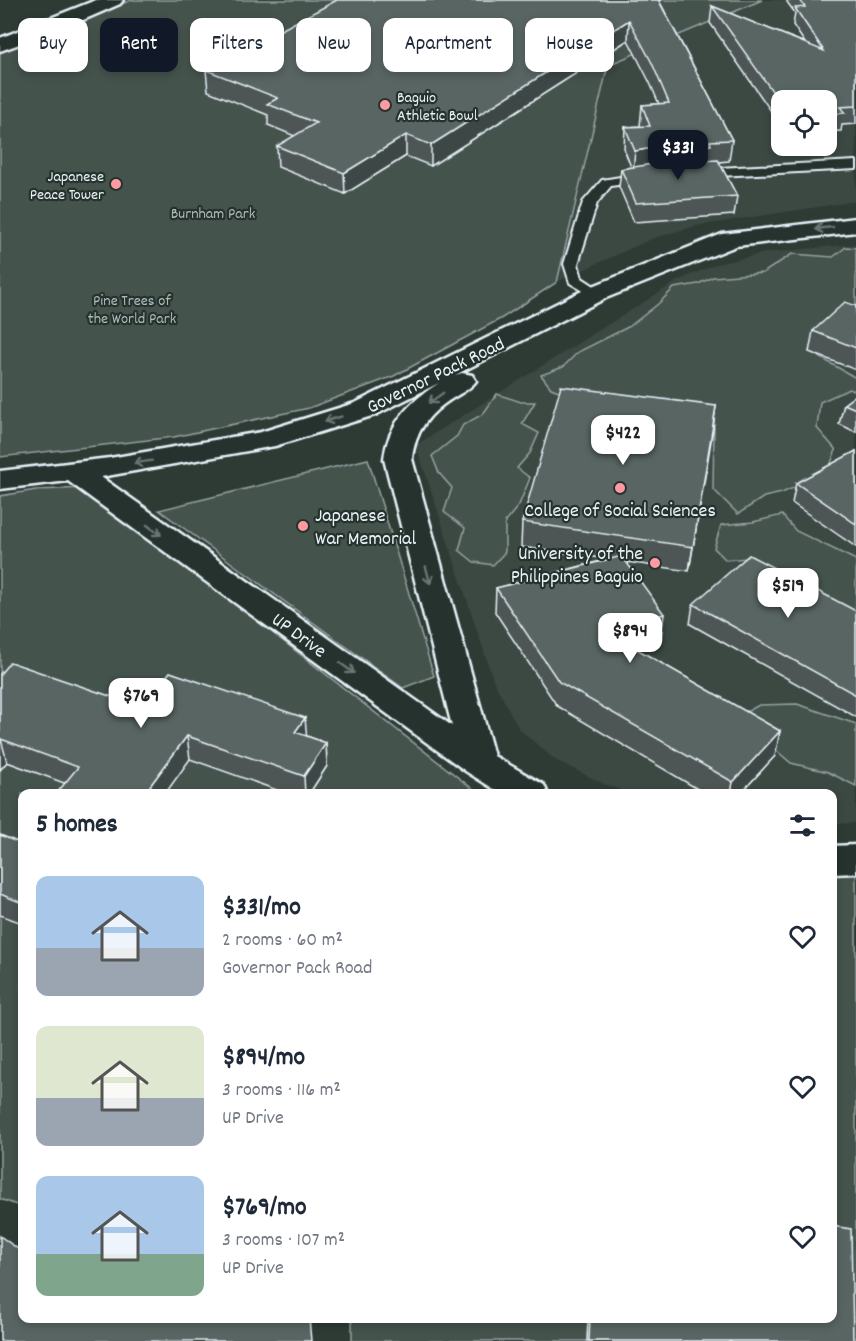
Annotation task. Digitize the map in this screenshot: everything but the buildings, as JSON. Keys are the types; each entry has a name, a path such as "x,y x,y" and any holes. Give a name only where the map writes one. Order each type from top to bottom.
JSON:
{"main road":[{"path":"0,45 113,0"},
{"name":"Governor Pack Road","path":"0,480 110,467 265,440 365,409 597,293 731,239 856,225"},
{"path":"479,763 400,472 398,448 405,429 426,405 451,387 610,304 742,247 792,231"},
{"name":"UP Drive","path":"73,471 479,763 523,789"},
{"path":"837,860 856,859"}],"lane":[{"path":"680,174 856,165"},
{"path":"597,293 575,280 571,264 590,202 607,183 657,175"}],"shaded area":[{"path":"762,0 856,0 856,201 695,226 651,239 557,282 606,72 614,72 614,62"},
{"name":"University of the Philippines Baguio","path":"856,244 856,823 837,824 837,789 618,789 555,760 519,729 494,682 416,445 679,280 717,264 766,253"}],"green space":[{"name":"Burnham Park","path":"132,0 762,0 614,62 614,18 525,18 525,72 606,72 557,282 502,318 394,376 309,408 174,437 0,457 0,49 18,42 18,72 88,72 88,18 84,18"},
{"path":"846,247 856,248 856,328 809,351 856,378 856,391 849,389 820,402 817,428 836,450 827,473 782,493 764,497 738,514 713,489 714,427 572,396 551,388 541,375 563,367 578,352 630,326 674,288 698,284 713,277 763,273 792,254 833,257"},
{"path":"497,394 521,402 535,402 522,424 539,433 530,453 517,468 530,478 519,505 505,522 505,552 493,565 474,562 459,550 465,528 444,512 452,488 439,473 432,456 457,436 463,425 483,414"},
{"path":"368,459 434,676 403,688 159,510"},
{"path":"87,488 473,789 18,789 18,1206 0,1199 0,496 36,490"},
{"path":"782,515 796,531 856,560 856,628 747,558 726,560 714,548 721,525 753,522"},
{"path":"797,704 856,724 856,786 828,772 791,763 737,717 759,705"},
{"path":"856,865 856,1341 352,1341 352,1323 837,1323 837,867"}],"place":[{"name":"Baguio Athletic Bowl","path":"385,105"},
{"name":"Japanese Peace Tower","path":"116,184"},
{"name":"College of Social Sciences","path":"620,488"},
{"name":"Japanese War Memorial","path":"303,526"},
{"name":"University of the Philippines Baguio","path":"655,563"}],"park label":[{"name":"Pine Trees of the World Park","path":"132,308"}]}
